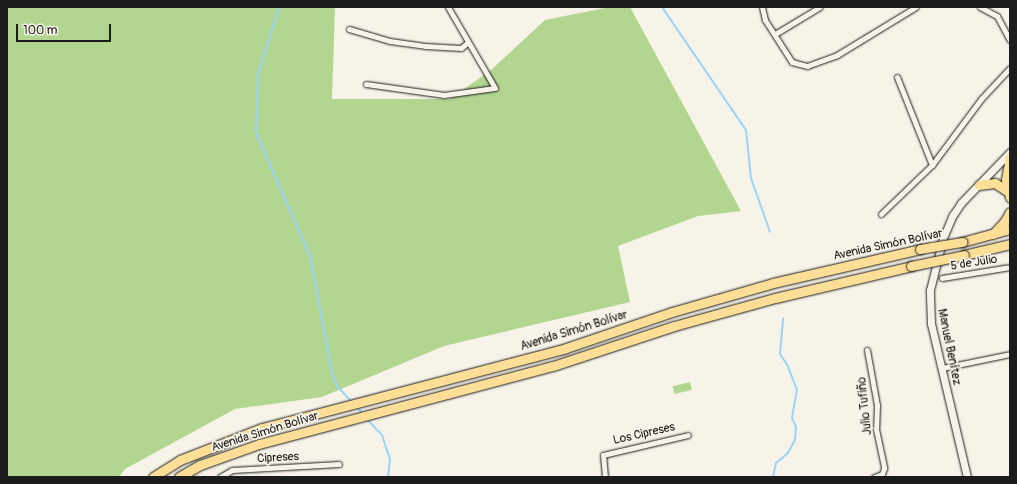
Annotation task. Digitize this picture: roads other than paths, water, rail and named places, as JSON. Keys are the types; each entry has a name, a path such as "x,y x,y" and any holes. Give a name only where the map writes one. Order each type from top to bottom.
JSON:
{"highway":[{"path":"1009,194 1007,170 1010,157"},
{"path":"979,185 995,183 1009,194"},
{"path":"992,234 1005,222 1010,212"},
{"name":"Avenida Simón Bolívar","path":"153,477 191,454 262,428 566,348 672,312 773,283 962,242 1010,229"},
{"name":"Avenida Simón Bolívar","path":"179,477 200,465 259,444 553,366 674,326 746,306 911,266 1010,244"}],"street":[{"path":"366,84 444,95 495,88 467,43 448,7"},
{"path":"762,7 765,20 792,62 801,66 812,66 838,55 916,7"},
{"path":"775,34 820,7"},
{"path":"980,7 996,16 1010,40"},
{"path":"349,29 390,41 425,46 461,48 467,43"},
{"path":"881,214 932,165 981,99 1010,68"},
{"path":"897,77 932,165"},
{"name":"Manuel Benítez","path":"967,477 931,324 930,290 947,228 962,203 1010,152"},
{"name":"5 de Julio","path":"942,278 1010,267"},
{"name":"Julio Tufiño","path":"867,350 878,405 876,429 884,468 882,474 874,477"},
{"path":"942,368 1010,354"},
{"name":"Los Cipreses","path":"605,477 603,455 688,435"},
{"name":"Cipreses","path":"220,477 232,470 339,464"}],"waterway":[{"path":"279,7 258,74 256,133 310,256 332,372 337,386 351,401"},
{"path":"662,7 746,130 751,178 770,232"},
{"path":"773,477 776,463 788,453 795,440 796,427 792,418 797,390 788,366 780,354 783,318"},
{"path":"357,407 363,414"},
{"path":"367,419 382,435 390,459 388,477"}]}
